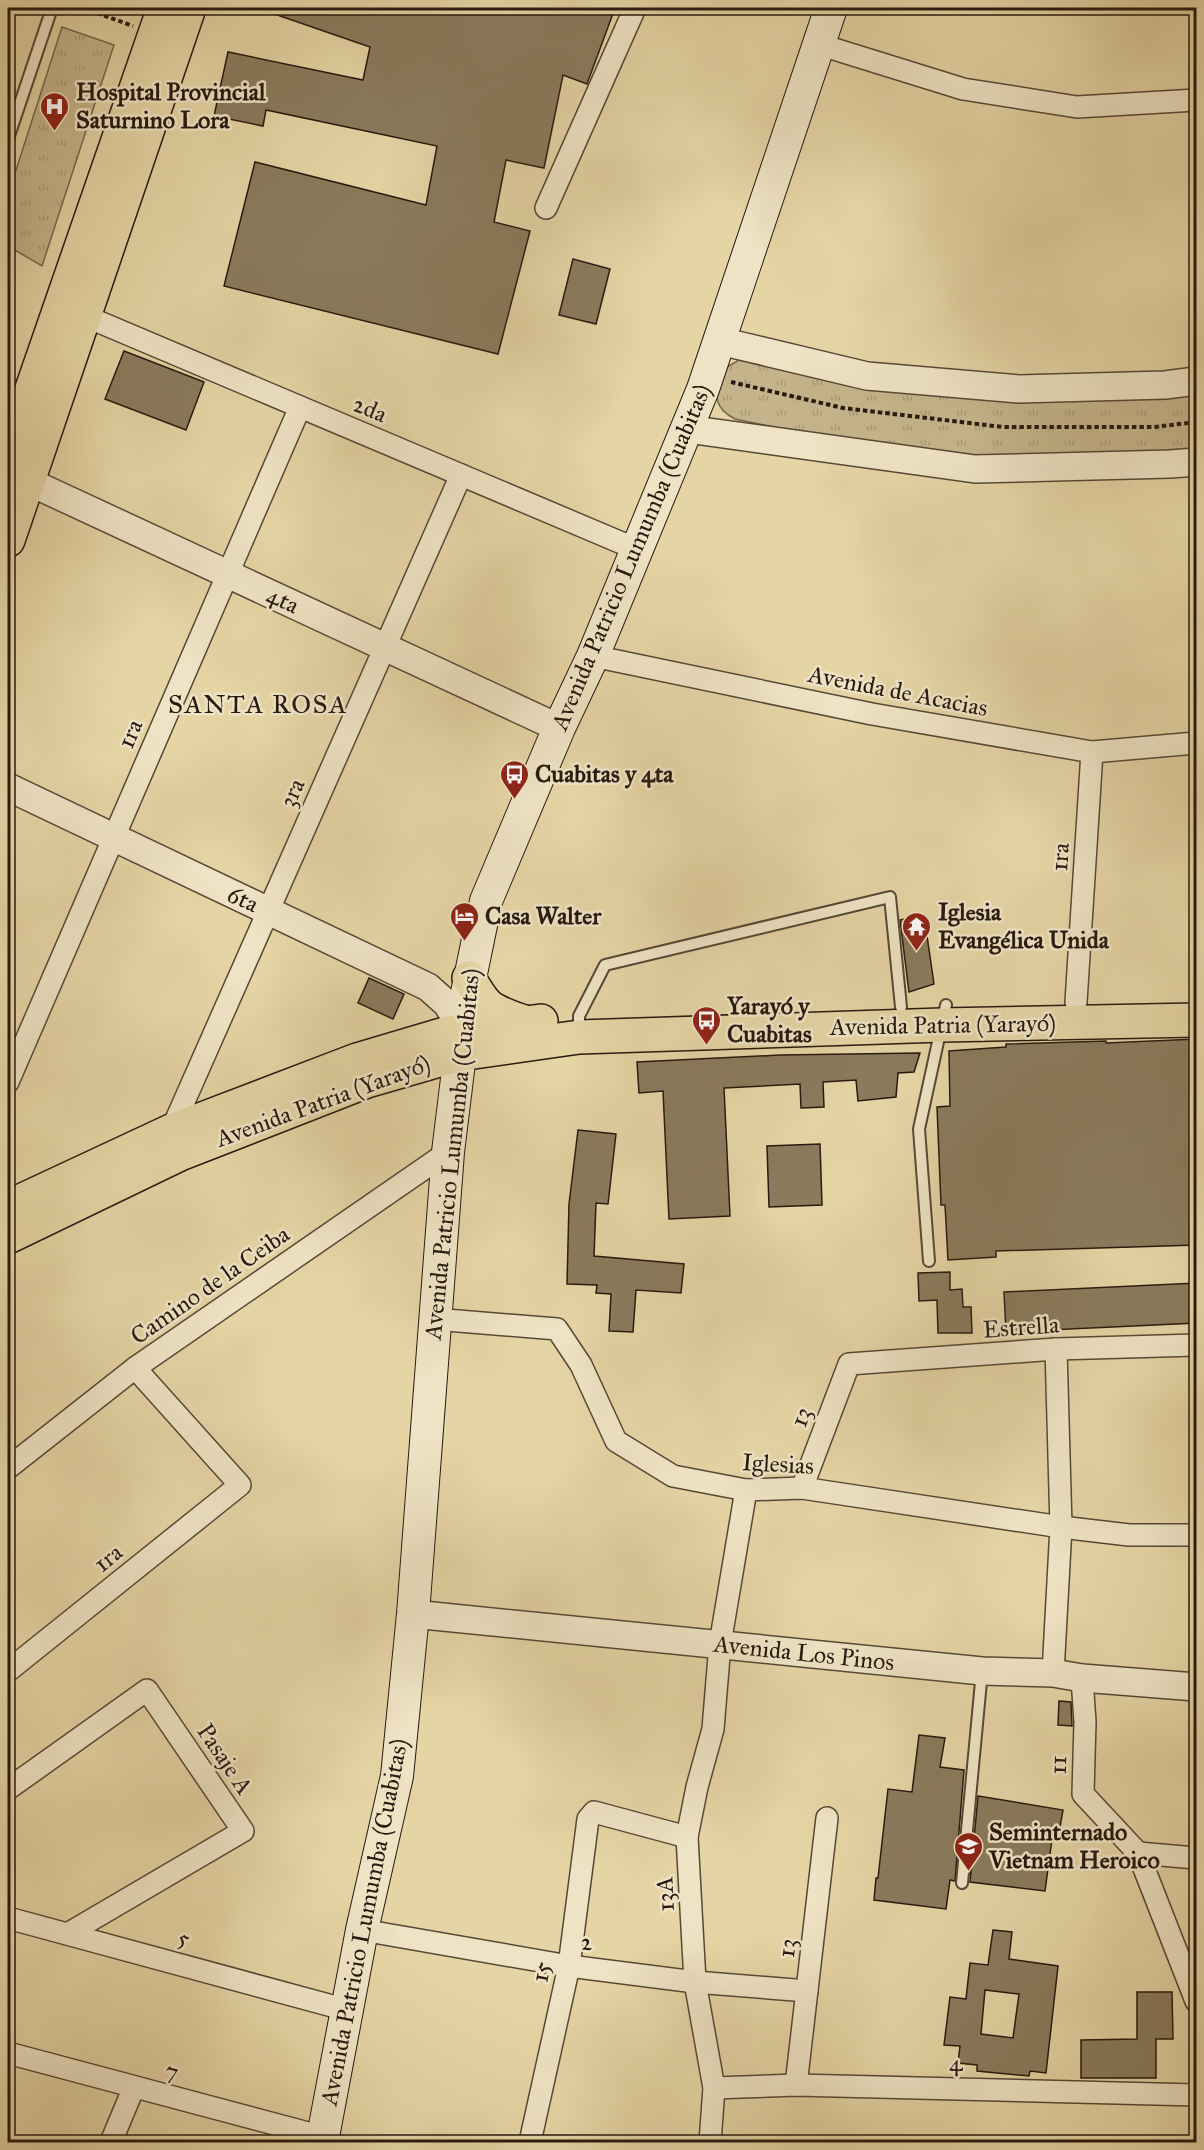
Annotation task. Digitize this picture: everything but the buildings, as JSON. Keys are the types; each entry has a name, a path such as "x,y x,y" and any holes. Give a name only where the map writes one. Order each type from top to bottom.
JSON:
{"main road":[{"path":"14,470 85,316 189,8"},
{"name":"Avenida Patricio Lumumba (Cuabitas)","path":"323,2140 362,1930 397,1776 413,1614 448,1152 462,1017 468,978 486,901 559,728 593,656 687,429 720,341 831,8"},
{"path":"8,540 14,470 160,21"},
{"path":"468,978 481,999 493,1011 526,1023"},
{"name":"Avenida Patria (Yarayó)","path":"8,1207 171,1131 357,1060 423,1039 461,1042 730,1008 901,1007 944,1015 1076,1002 1197,997"},
{"name":"Avenida Patria (Yarayó)","path":"8,1237 180,1154 461,1042 526,1023 579,1026 944,1015 1197,1020"}],"street":[{"path":"546,208 634,8"},
{"path":"818,44 963,89 1077,107 1197,100"},
{"name":"2da","path":"85,316 636,549"},
{"path":"720,341 867,376 1019,389 1165,386 1197,381"},
{"name":"1ra","path":"8,1082 300,407"},
{"path":"687,429 975,469 1170,465 1197,462"},
{"name":"4ta","path":"14,470 227,575 559,728"},
{"name":"3ra","path":"171,1131 461,475"},
{"name":"Avenida de Acacias","path":"593,656 872,714 1092,752 1197,743"},
{"name":"1ra","path":"1076,1002 1092,752"},
{"name":"6ta","path":"8,787 428,987 447,1004 461,1042"},
{"name":"Camino de la Ceiba","path":"8,1468 135,1368 448,1152"},
{"name":"Iglesias","path":"434,1319 557,1329 581,1365 616,1441 673,1476 746,1490 802,1488 1061,1527 1130,1535 1197,1535"},
{"name":"Estrella","path":"849,1364 1056,1349 1197,1346"},
{"path":"1053,1673 1061,1527 1056,1349"},
{"name":"13","path":"802,1488 849,1364"},
{"name":"1ra","path":"8,1671 240,1485 135,1368"},
{"path":"720,1644 746,1490"},
{"name":"Avenida Los Pinos","path":"413,1614 982,1671 1053,1673 1082,1678 1197,1687"},
{"name":"13A","path":"710,2142 714,2088 695,1982 687,1837 697,1787 713,1729 720,1644"},
{"name":"11","path":"1082,1678 1085,1722 1083,1794 1138,1853 1196,2000"},
{"name":"Pasaje A","path":"8,1789 147,1690 243,1831 69,1933"},
{"name":"15","path":"530,2142 569,1966 588,1819 594,1812 687,1837"},
{"name":"13","path":"796,2085 827,1818"},
{"path":"1138,1853 1197,1858"},
{"name":"5","path":"8,1918 347,2010"},
{"name":"2","path":"362,1930 569,1966 695,1982 807,1991"},
{"name":"7","path":"8,2053 323,2140"},
{"name":"4","path":"714,2088 796,2085 1197,2095"},
{"path":"111,2142 134,2087"}],"lane":[{"path":"8,139 52,8"},
{"path":"579,1026 605,965 890,897 901,1007"},
{"path":"929,1260 920,1129 944,1015"},
{"path":"962,1883 982,1671"}],"path":[{"path":"82,8 160,21"},
{"path":"728,381 843,408 1003,427 1154,427 1197,422"}],"green space":[{"path":"62,27 114,45 42,266 8,246 8,195"},
{"path":"739,360 871,386 1196,392 1196,453 1002,459 862,445 735,419 727,414 717,398 718,386 722,370"}],"place":[{"name":"Hospital Provincial Saturnino Lora","path":"55,132"},
{"name":"Cuabitas y 4ta","path":"514,800"},
{"name":"Casa Walter","path":"464,942"},
{"name":"Iglesia Evangélica Unida","path":"917,952"},
{"name":"Yarayó y Cuabitas","path":"706,1046"},
{"name":"Seminternado Vietnam Heroico","path":"968,1872"}],"district":[{"name":"SANTA ROSA","path":"258,704"}]}
